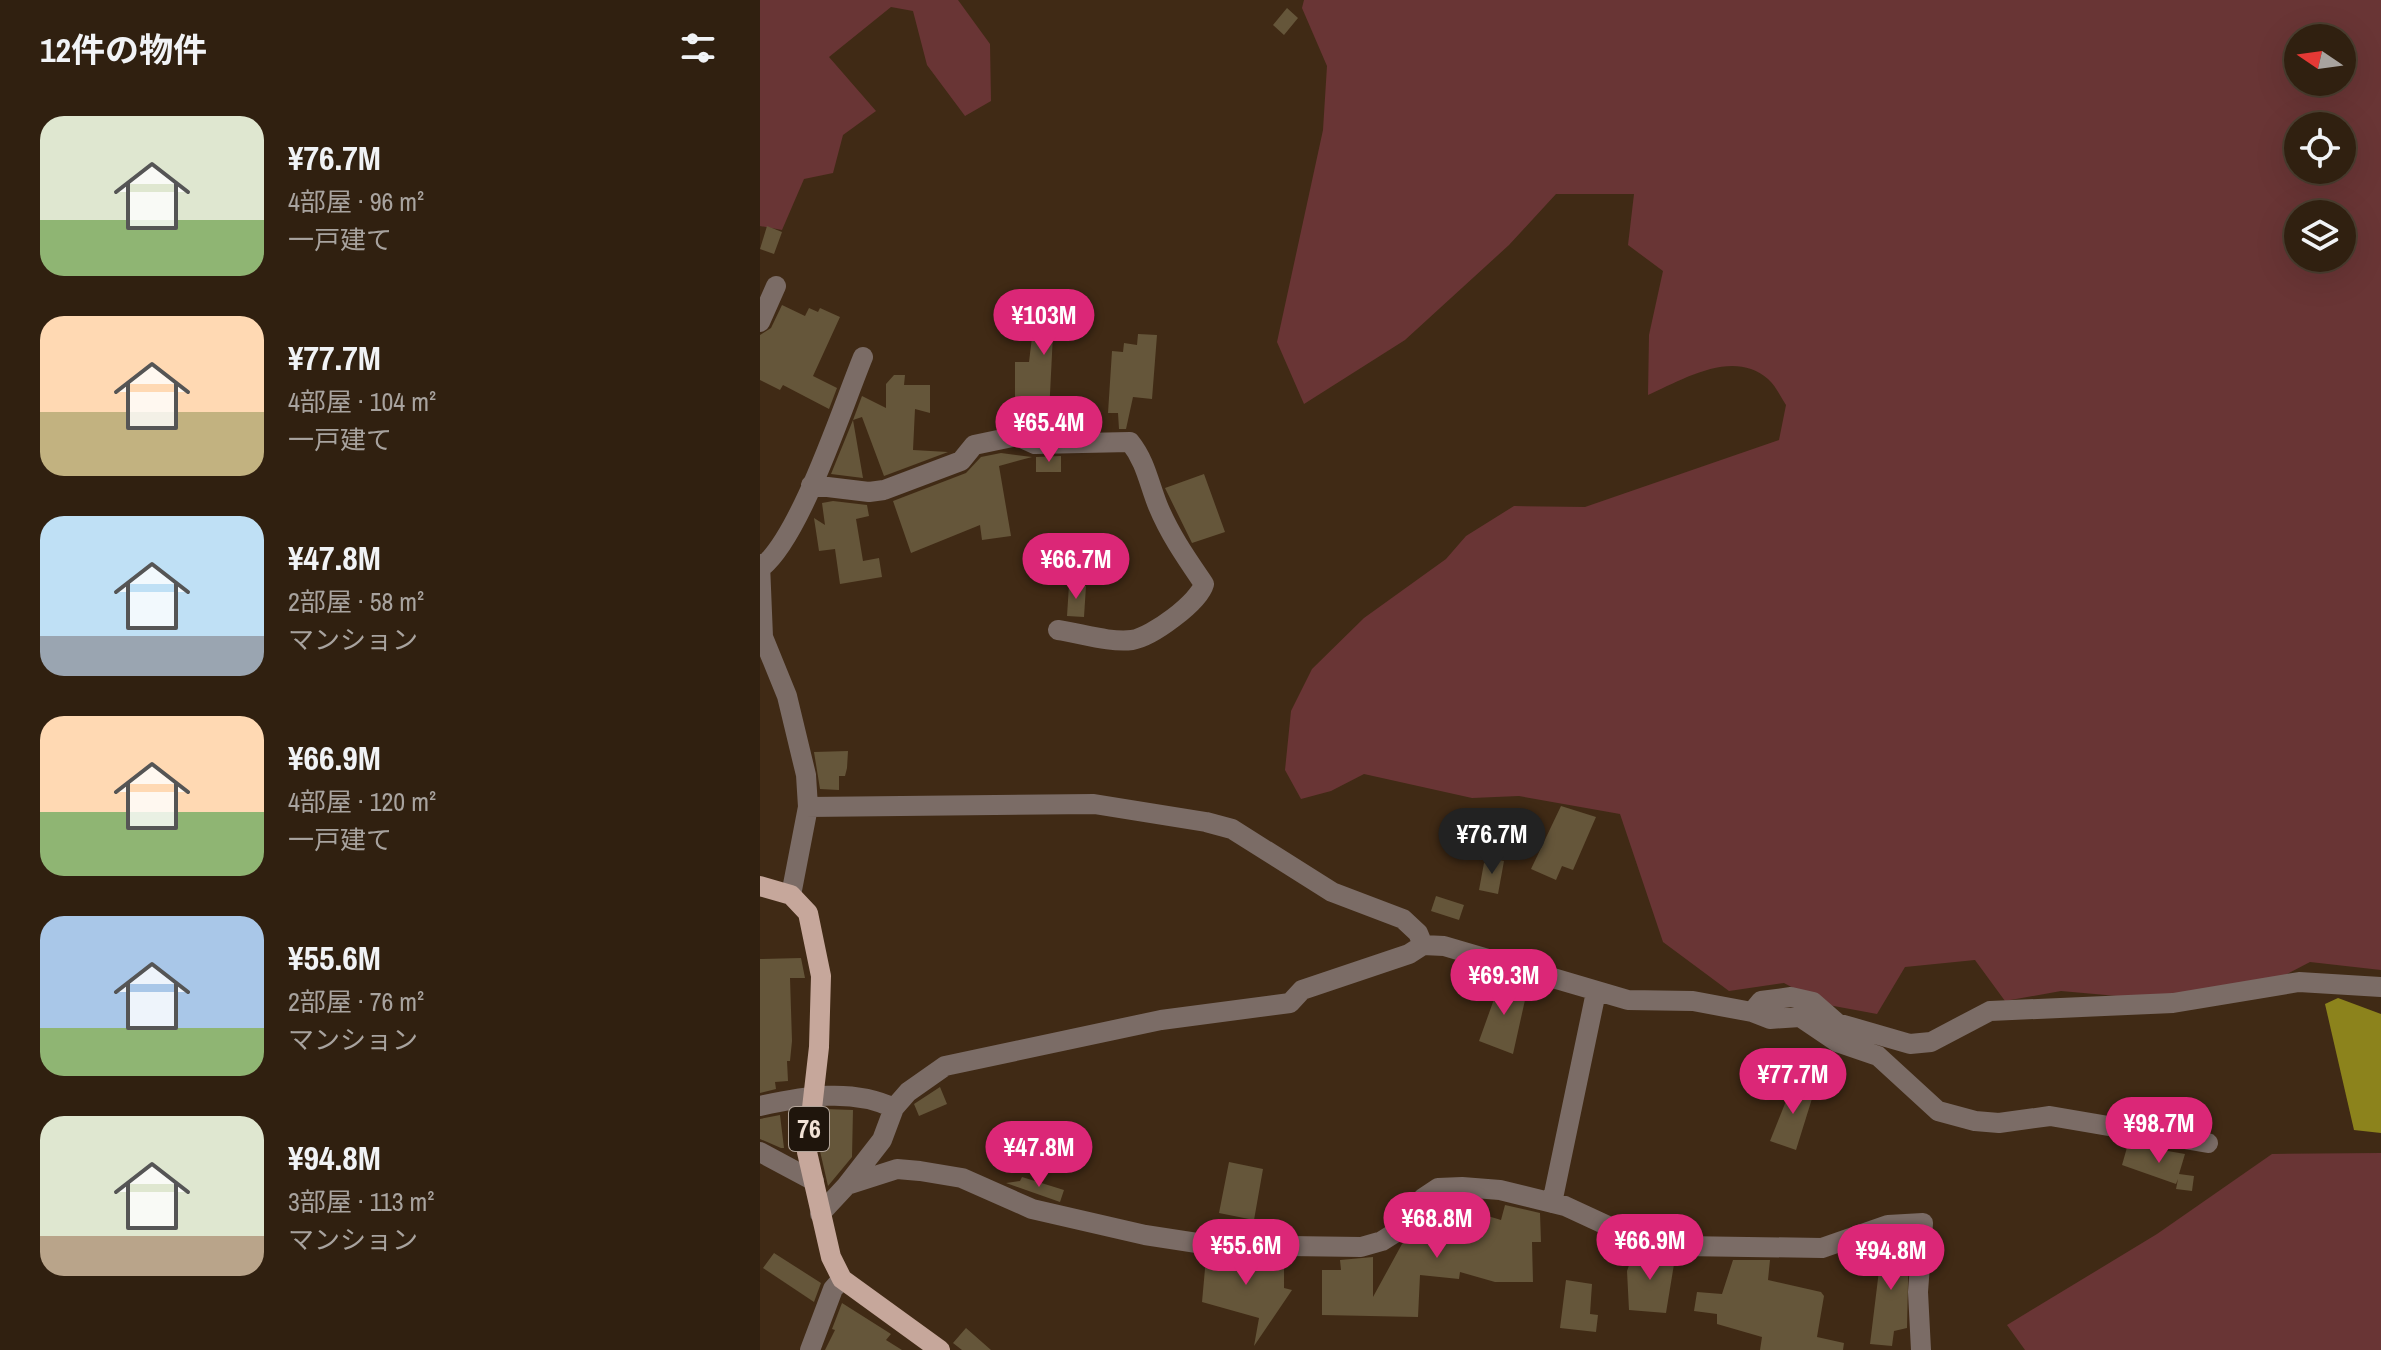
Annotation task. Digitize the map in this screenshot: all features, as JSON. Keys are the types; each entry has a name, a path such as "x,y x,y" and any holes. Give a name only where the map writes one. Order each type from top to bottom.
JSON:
{"main road":[{"path":"760,886 791,895"},
{"name":"76","path":"791,895 808,913 821,976 819,1047 807,1152 831,1257 842,1279"},
{"path":"842,1279 940,1350"}],"street":[{"path":"760,322 776,286"},
{"path":"791,895 808,807 800,739 761,637 761,566 778,551 811,485 863,357"},
{"path":"811,485 869,492 884,490 961,461 974,445 1017,436 1035,444 1130,442 1146,469 1157,504 1174,540 1204,584 1201,594 1185,610 1133,640 1058,630"},
{"path":"808,807 1094,804 1206,822 1232,829 1332,892 1403,919 1418,933 1423,945"},
{"path":"820,1214 882,1140 894,1108 908,1092 945,1066 1161,1020 1290,1003 1302,990 1423,945 1444,946 1628,1000 1693,1001 1752,1012 1770,1019 1800,1017 1837,1042 1878,1056 1938,1111 1975,1121 1999,1123 2050,1116 2208,1143"},
{"path":"1752,1012 1761,1001 1791,997 1813,1002 1837,1023 1910,1044 1931,1042 1990,1011 2173,1003 2299,982 2381,987"},
{"path":"1552,1203 1596,992"},
{"path":"760,1106 849,1095 873,1097 894,1108"},
{"path":"760,1152 814,1181"},
{"path":"847,1185 897,1169 920,1171 962,1178 1032,1209 1145,1235 1210,1245 1361,1247 1382,1241 1401,1229 1423,1198 1438,1188 1500,1190 1552,1203 1632,1237 1682,1246 1822,1248 1888,1225 1923,1223 1918,1292 1921,1350"},
{"path":"810,1350 833,1289 842,1279"}],"shaded area":[{"path":"760,0 958,0 990,44 991,101 965,116 927,65 913,11 891,7 829,57 876,111 843,135 833,173 804,179 782,230 760,226"},
{"path":"1304,0 2381,0 2381,970 2310,962 2285,975 2162,1000 2061,991 2005,1001 1975,960 1905,967 1877,1014 1823,1004 1784,983 1729,991 1663,942 1620,814 1519,796 1472,798 1364,774 1331,791 1301,799 1285,770 1291,711 1312,669 1364,618 1446,559 1466,536 1514,506 1585,507 1779,440 1786,405 1768,379 1754,370 1739,366 1724,366 1692,375 1648,395 1649,335 1663,271 1628,245 1634,194 1556,194 1509,245 1405,340 1304,404 1277,342 1323,130 1327,66 1302,8"},
{"path":"2338,998 2381,1014 2381,1133 2354,1130 2325,1004"},
{"path":"2381,1153 2381,1350 2025,1350 2007,1325 2157,1234 2272,1154"}],"building":[{"path":"1287,8 1298,18 1284,35 1273,25"},
{"path":"767,226 782,232 774,254 760,249"},
{"path":"1036,304 1083,308 1083,337 1053,334 1049,414 1021,414 1021,410 1015,410 1015,362 1029,362"},
{"path":"782,305 805,316 809,308 818,312 820,308 840,317 813,376 837,388 829,409 783,385 780,390 760,380 760,335 771,328"},
{"path":"1138,334 1157,335 1152,399 1133,397 1126,429 1119,429 1118,413 1108,413 1112,351 1123,352 1124,343 1137,345"},
{"path":"894,375 905,375 904,385 930,385 930,413 915,409 913,450 948,452 884,476 862,417 853,420 862,396 886,408 886,384"},
{"path":"853,420 863,478 831,474"},
{"path":"1001,453 1032,457 999,466 1011,536 982,540 980,525 911,553 893,501 966,473 981,457"},
{"path":"1061,456 1061,472 1036,472 1036,457"},
{"path":"1204,474 1225,532 1192,543 1165,488"},
{"path":"833,501 867,505 869,516 856,519 863,561 879,558 882,577 840,584 835,549 819,551 814,518 825,525 822,503"},
{"path":"1069,585 1086,586 1084,617 1067,616"},
{"path":"848,751 845,776 839,776 839,790 820,789 814,752"},
{"path":"1561,806 1596,817 1573,870 1562,866 1556,880 1531,869"},
{"path":"1490,858 1504,861 1498,894 1479,890 1484,863 1489,864"},
{"path":"1436,896 1464,905 1459,920 1431,911"},
{"path":"801,958 805,978 790,978 792,1041 790,1061 787,1061 788,1081 775,1082 776,1089 760,1093 760,959"},
{"path":"1502,977 1523,983 1518,997 1525,1000 1513,1054 1479,1041"},
{"path":"1794,1081 1815,1089 1796,1150 1770,1141"},
{"path":"940,1087 947,1104 919,1116 914,1104"},
{"path":"825,1109 853,1110 852,1157 828,1186 820,1151"},
{"path":"780,1115 784,1148 760,1139 760,1119"},
{"path":"2128,1144 2185,1154 2179,1174 2194,1176 2192,1191 2176,1189 2178,1179 2176,1184 2122,1165"},
{"path":"1229,1162 1263,1169 1254,1220 1219,1213"},
{"path":"1022,1177 1064,1190 1060,1202 1006,1183 1020,1181"},
{"path":"1459,1200 1458,1207 1501,1220 1505,1205 1540,1213 1541,1242 1532,1242 1533,1282 1495,1282 1460,1272 1459,1279 1420,1275 1418,1317 1322,1315 1322,1270 1341,1270 1340,1260 1373,1257 1373,1297 1402,1244 1432,1207 1442,1201"},
{"path":"1909,1237 1907,1328 1894,1331 1892,1346 1870,1344 1882,1246 1891,1238"},
{"path":"1634,1251 1675,1258 1666,1313 1629,1310 1627,1271"},
{"path":"774,1253 821,1283 814,1302 763,1268"},
{"path":"1206,1258 1284,1259 1284,1288 1292,1290 1254,1346 1259,1318 1202,1302"},
{"path":"1733,1260 1770,1260 1768,1280 1821,1292 1824,1296 1817,1337 1844,1343 1843,1350 1760,1350 1762,1337 1717,1324 1717,1314 1694,1311 1697,1292 1722,1294"},
{"path":"1566,1280 1592,1284 1590,1314 1598,1315 1596,1332 1560,1328"},
{"path":"842,1303 891,1334 886,1340 902,1350 825,1350 835,1330 832,1329"},
{"path":"966,1328 991,1350 962,1350 953,1343"}]}
